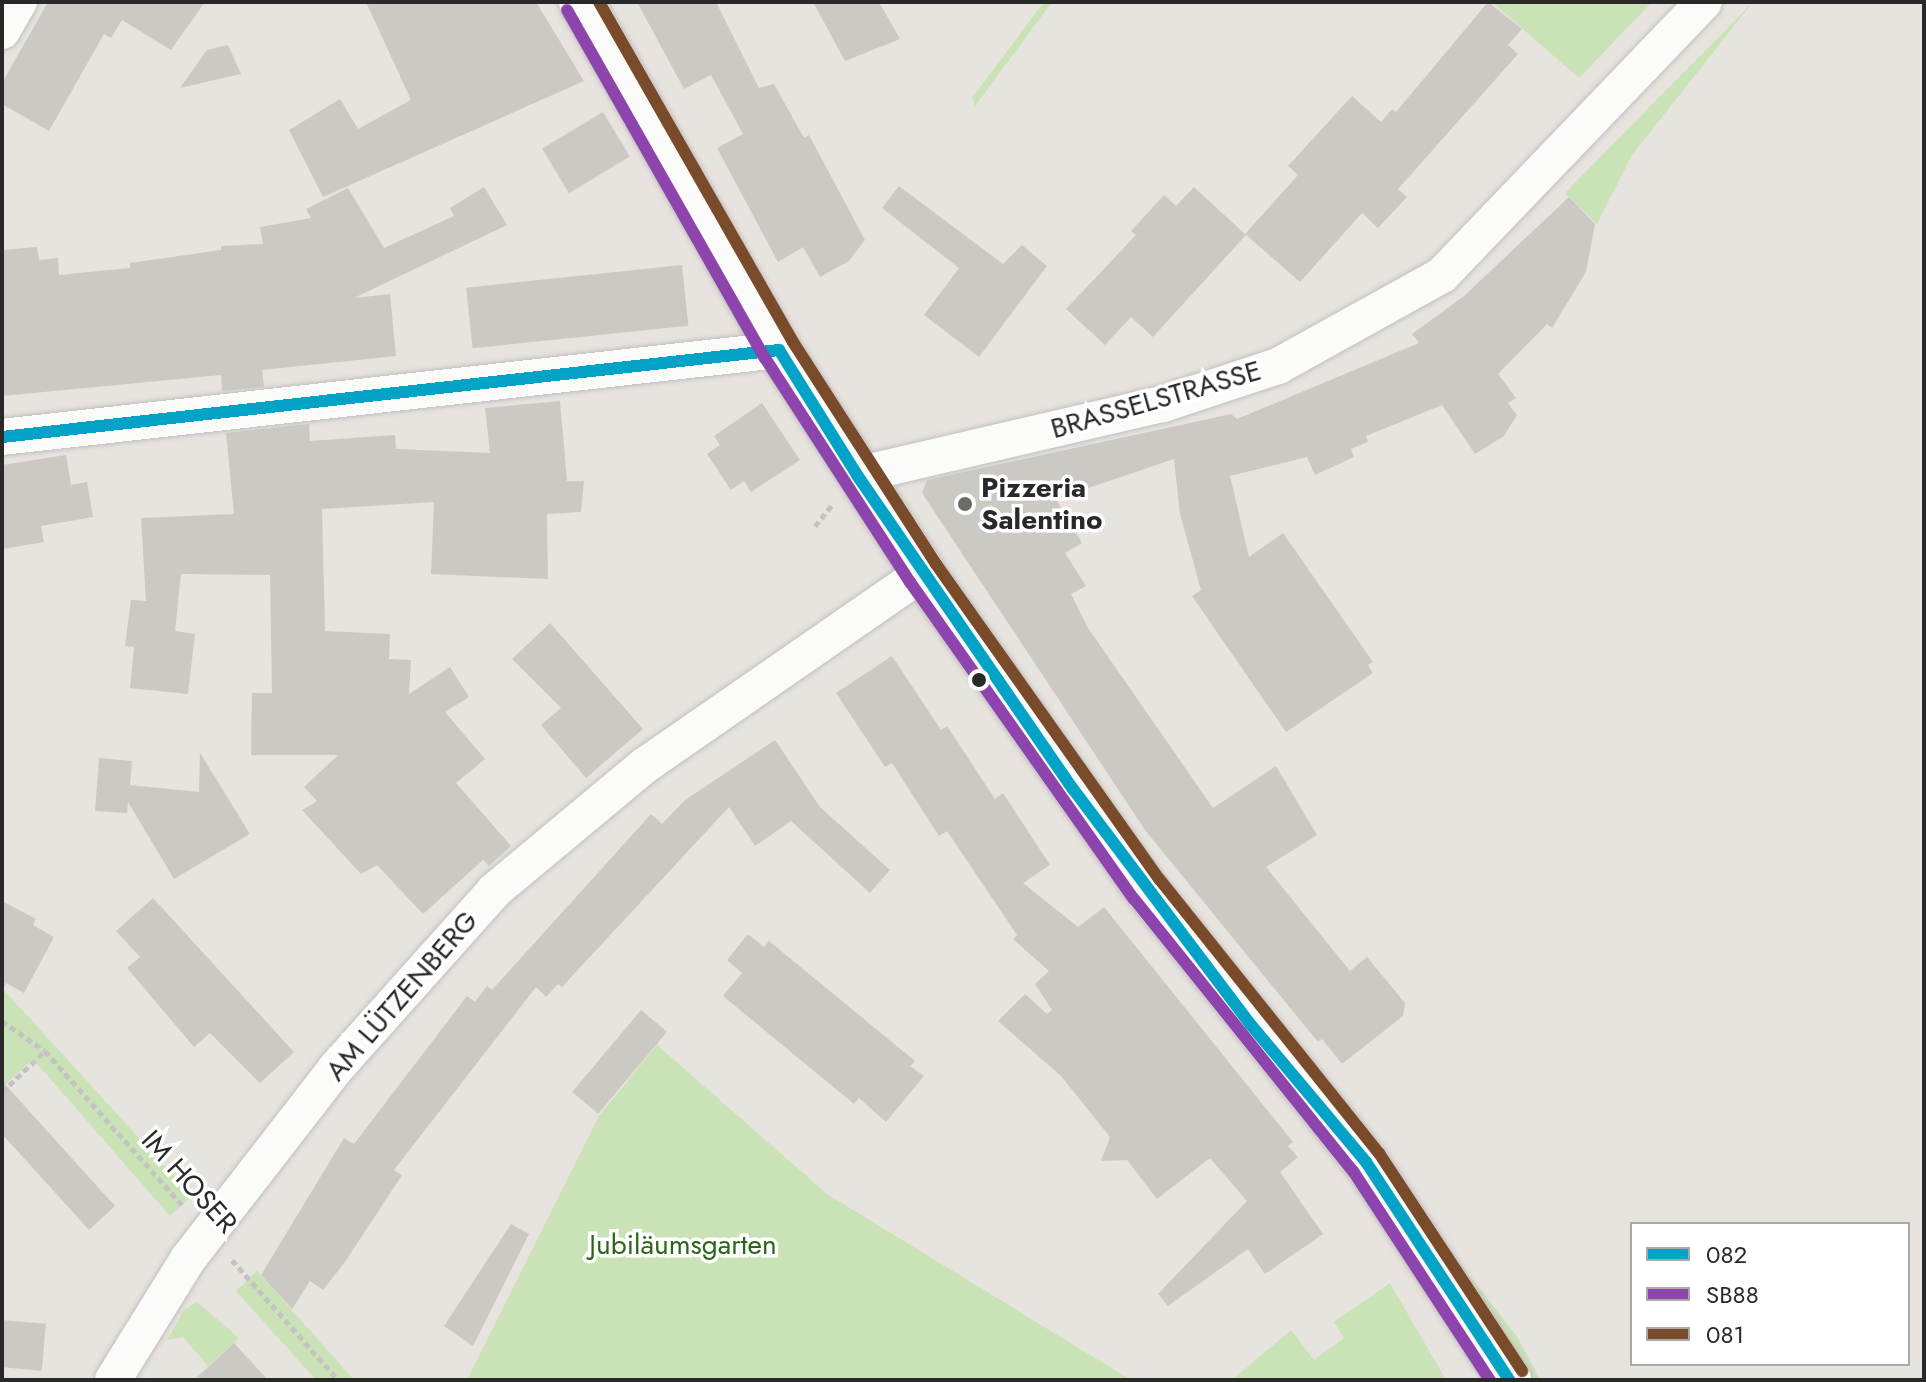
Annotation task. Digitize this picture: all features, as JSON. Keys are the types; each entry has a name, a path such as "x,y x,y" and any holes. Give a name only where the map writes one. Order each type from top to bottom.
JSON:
{"main road":[{"path":"581,2 779,350 857,475 1147,890 1366,1162 1509,1380"}],"street":[{"path":"2,31 19,2"},
{"name":"BRASSELSTRASSE","path":"857,475 1163,404 1278,366 1442,275 1704,2"},
{"path":"2,437 779,350"},
{"name":"AM LÜTZENBERG","path":"113,1380 188,1259 336,1068 494,891 644,766 923,573"}],"path":[{"name":"IM HOSER","path":"2,1021 45,1051 338,1380"},
{"path":"2,1092 45,1051"}],"green space":[{"path":"1044,2 1052,2 975,106 972,98"},
{"path":"1492,2 1652,2 1579,78"},
{"path":"1753,2 1632,155 1597,224 1565,193"},
{"path":"2,988 192,1196 170,1216 33,1059 2,1087"},
{"name":"Jubiläumsgarten","path":"657,1045 827,1194 1131,1380 467,1380 599,1116"},
{"path":"1443,1242 1518,1338 1540,1380 1527,1380"},
{"path":"257,1271 354,1380 316,1380 236,1291"},
{"path":"1390,1283 1446,1380 1232,1380 1291,1330 1314,1360 1344,1338 1334,1322"},
{"path":"197,1302 239,1338 208,1366 183,1337 167,1340 184,1310"}],"building":[{"path":"48,2 205,2 171,50 122,20 111,38 104,34 49,131 2,104 2,83"},
{"path":"366,2 536,2 584,81 323,197 289,130 340,99 358,129 411,100"},
{"path":"637,2 716,2 759,88 774,84 804,138 809,135 865,240 849,261 820,277 803,247 778,262 717,148 743,134 711,75 684,89"},
{"path":"813,2 879,2 900,39 845,61"},
{"path":"1488,2 1522,29 1508,45 1518,54 1398,189 1407,197 1378,228 1362,213 1300,282 1245,234 1298,175 1288,166 1352,96 1381,122 1392,109 1396,112"},
{"path":"228,45 241,74 180,88 207,50"},
{"path":"603,112 630,157 569,193 542,149"},
{"path":"899,186 1003,264 1022,245 1047,266 979,357 924,315 959,268 882,208"},
{"path":"484,187 507,225 354,298 390,294 396,356 262,370 264,387 222,391 221,375 2,396 2,250 37,247 39,260 58,258 59,275 130,268 130,263 221,250 221,246 263,244 260,227 311,218 306,209 348,188 384,248 454,216 450,208"},
{"path":"1194,187 1246,235 1153,337 1131,317 1105,345 1066,309 1136,235 1131,231 1164,195 1176,206"},
{"path":"1569,197 1595,224 1586,272 1552,328 1547,324 1498,374 1516,398 1508,403 1517,415 1504,436 1475,454 1442,405 1366,436 1368,442 1351,449 1354,457 1315,475 1307,457 1230,476 1249,557 1283,533 1373,662 1368,665 1373,673 1286,732 1192,596 1201,590 1180,514 1174,459 1056,499 1082,543 1065,553 1086,586 1071,594 1088,628 1213,808 1276,766 1317,835 1266,867 1350,971 1367,957 1405,1003 1403,1016 1342,1064 1322,1039 1318,1042 1145,830 922,493 927,480 1231,414 1237,419 1419,343 1412,334 1464,296"},
{"path":"682,265 688,326 473,348 466,288"},
{"path":"560,401 567,481 584,481 581,512 547,514 548,579 431,574 434,502 322,509 325,631 390,634 389,659 411,660 409,694 450,667 469,697 445,712 485,759 456,783 511,846 489,866 483,860 423,914 377,865 361,874 302,810 317,801 304,787 338,755 251,755 252,693 272,693 270,575 181,574 175,631 195,634 188,694 130,688 134,647 125,646 131,600 146,601 141,518 234,514 226,433 309,424 310,441 395,435 396,449 490,453 485,408"},
{"path":"762,403 800,460 751,492 744,481 731,490 707,454 720,445 714,436"},
{"path":"66,455 71,485 87,482 93,517 41,526 44,542 2,549 2,465"},
{"path":"550,623 643,729 586,778 541,725 561,708 512,659"},
{"path":"892,656 941,730 947,726 995,799 1003,793 1050,865 1023,883 1078,927 1104,907 1293,1142 1288,1146 1298,1157 1280,1172 1323,1234 1265,1274 1248,1249 1168,1306 1158,1294 1247,1201 1210,1158 1157,1199 1127,1160 1101,1161 1110,1137 1061,1076 998,1021 1025,994 1047,1014 1052,1010 1035,984 1049,971 1013,939 1017,935 947,831 939,836 892,763 885,767 836,693"},
{"path":"775,740 820,807 890,870 870,893 791,821 755,846 729,807 562,987 558,984 546,997 536,987 394,1170 402,1175 345,1262 323,1290 310,1281 292,1309 261,1275 344,1138 354,1144 467,996 475,1002 487,986 492,990 651,814 662,824 685,800"},
{"path":"200,753 250,834 174,879 128,802 127,813 95,811 99,758 132,761 130,785 199,792"},
{"path":"153,898 294,1052 260,1083 210,1033 194,1047 127,968 140,957 116,931"},
{"path":"2,901 36,919 33,925 54,937 24,993 6,983 2,990"},
{"path":"748,934 764,947 769,941 915,1061 910,1066 924,1076 886,1122 859,1098 854,1104 723,996 742,973 727,960"},
{"path":"641,1010 667,1032 598,1114 572,1092"},
{"path":"2,1081 115,1206 89,1230 2,1134"},
{"path":"511,1224 529,1234 473,1346 444,1326"},
{"path":"2,1320 46,1324 42,1371 2,1367"},
{"path":"234,1343 268,1380 194,1380"}],"transit line":[{"name":"081","path":"599,2 793,342 936,564 1160,880 1379,1153 1522,1371"},
{"name":"SB88","path":"567,10 765,358 910,582 1134,899 1353,1171 1490,1380"},
{"name":"082","path":"779,350 857,475 1073,789 1251,1025 1366,1162 1509,1380"},
{"name":"082","path":"2,437 779,350"}],"place":[{"name":"Pizzeria Salentino","path":"965,504"}]}
